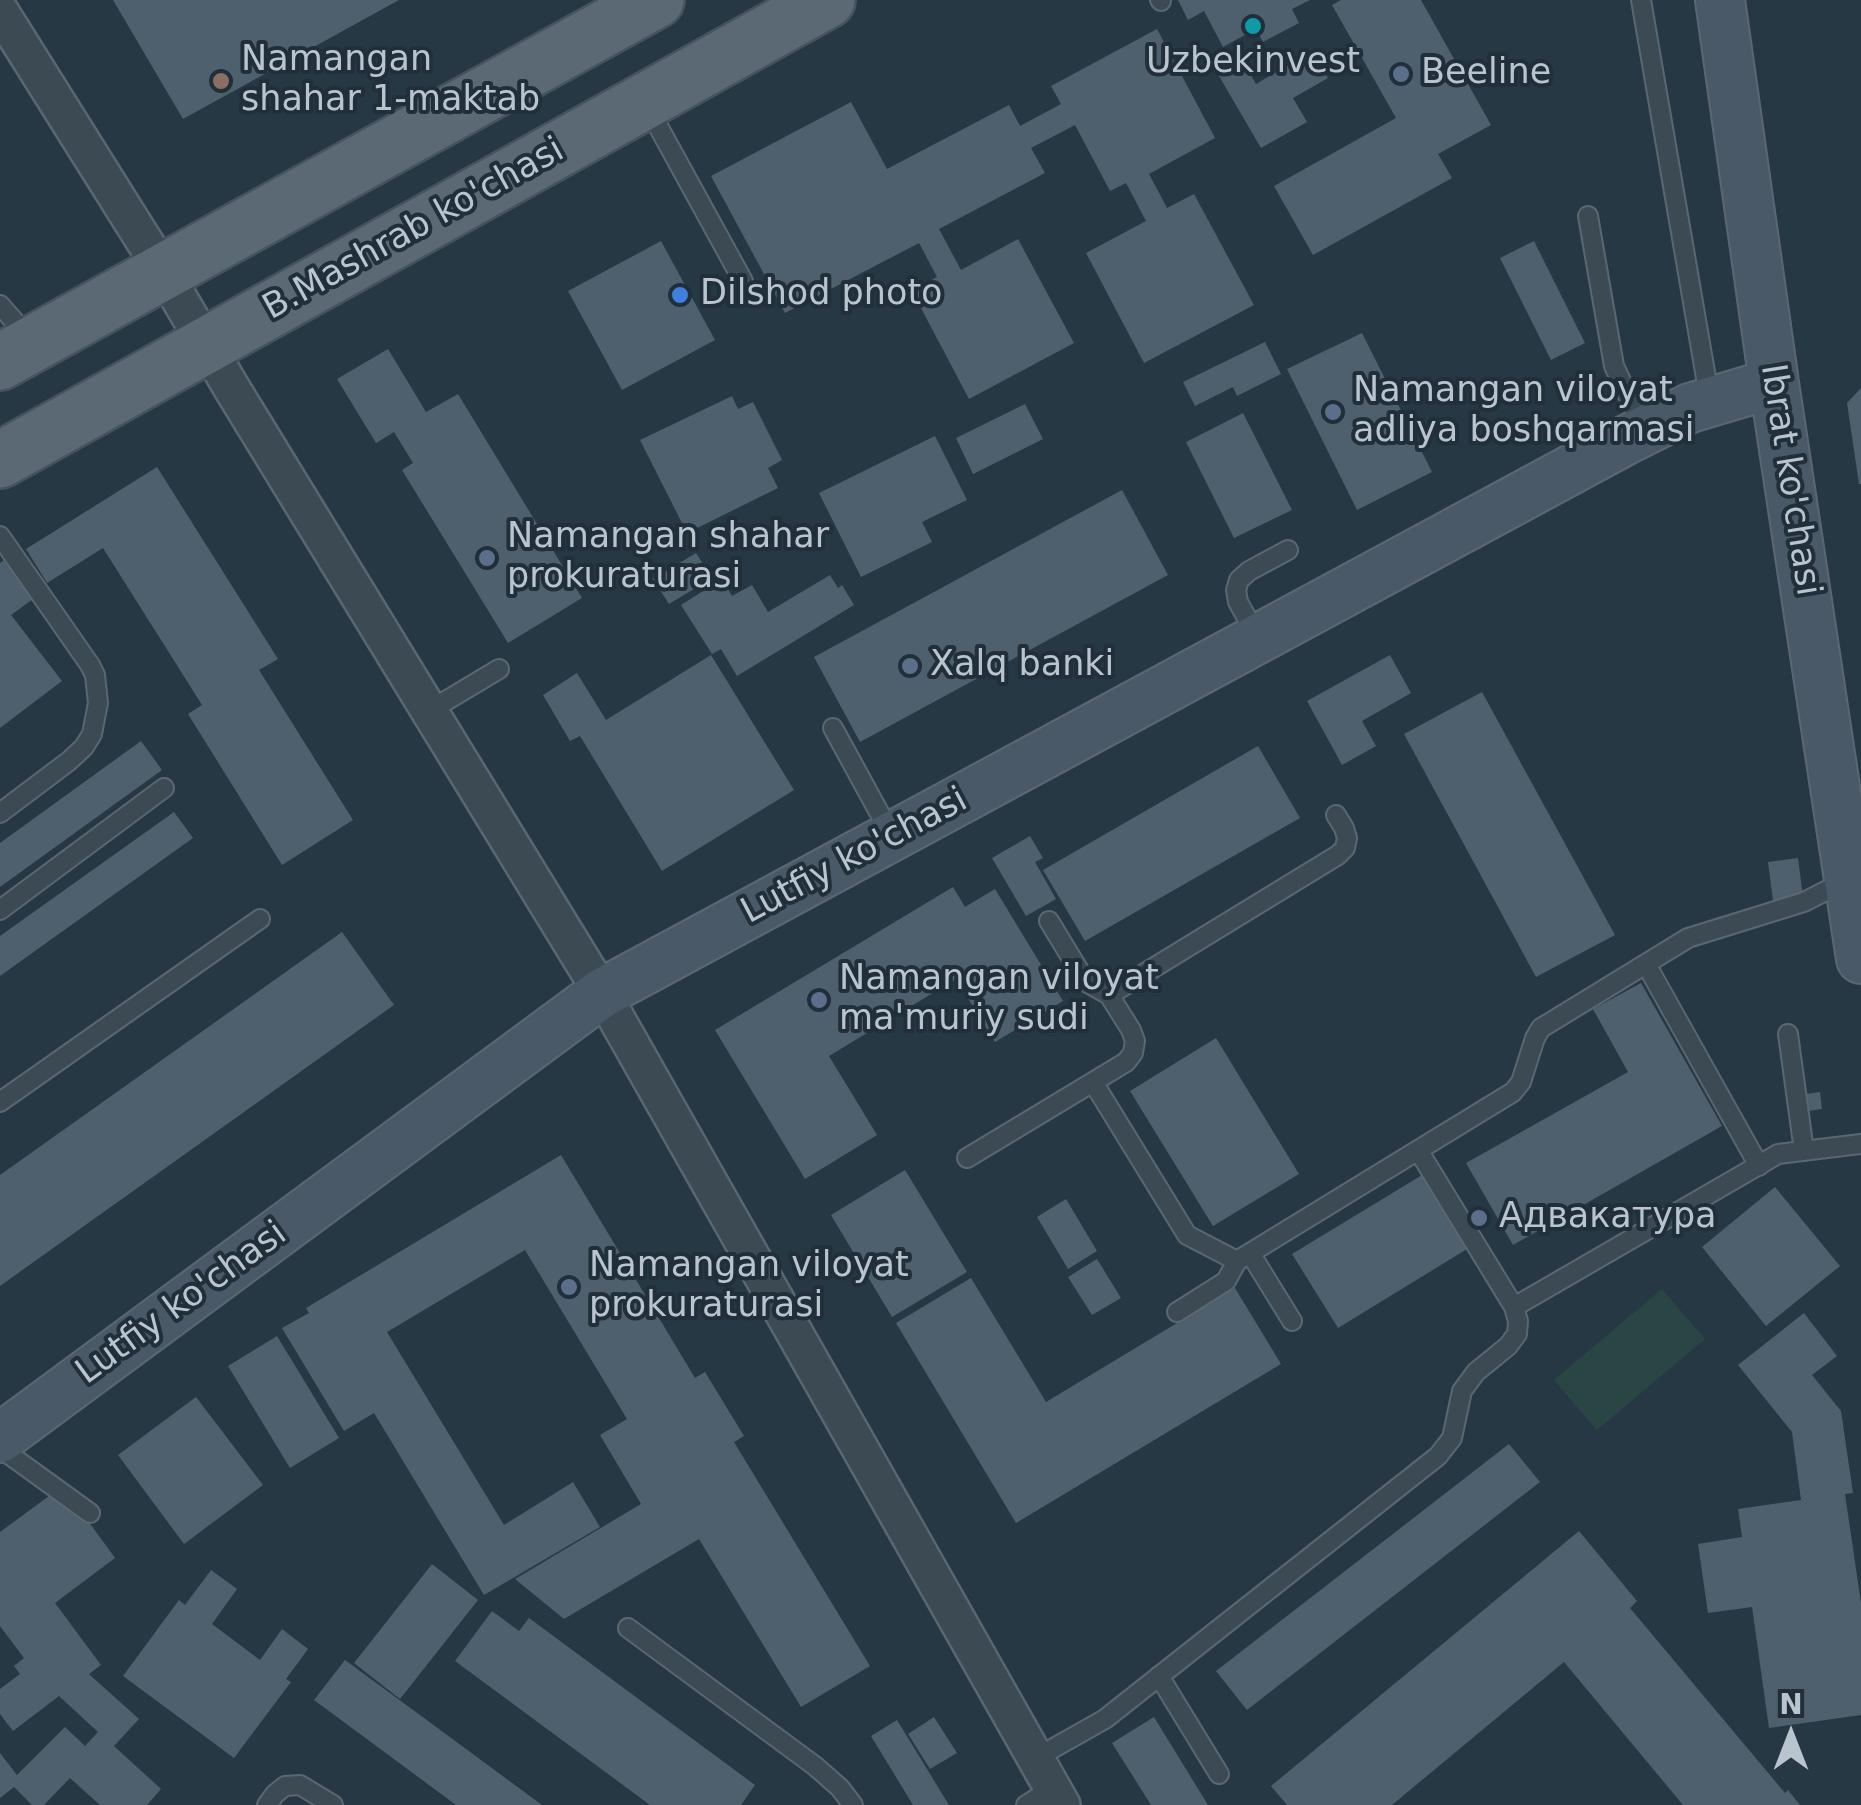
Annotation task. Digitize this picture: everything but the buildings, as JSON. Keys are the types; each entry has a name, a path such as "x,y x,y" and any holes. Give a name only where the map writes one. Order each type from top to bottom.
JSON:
{"main road":[{"name":"B.Mashrab ko'chasi","path":"0,460 828,0"},
{"path":"11,337 163,270 636,5"}],"street":[{"name":"Ibrat ko'chasi","path":"1720,0 1774,384 1855,878 1861,959"},
{"path":"0,11 163,270 602,994 1044,1789"},
{"name":"Lutfiy ko'chasi","path":"4,1430 602,994 1644,431 1690,408 1774,384"}],"lane":[{"path":"1640,0 1710,402"},
{"path":"645,101 743,281"},
{"path":"1588,216 1614,366 1644,431"},
{"path":"0,536 90,665 98,703 92,734 84,747 0,812"},
{"path":"1258,639 1238,602 1239,580 1249,570 1288,550"},
{"path":"429,711 499,670"},
{"path":"833,728 892,836"},
{"path":"0,910 164,788"},
{"path":"1110,995 1338,855 1347,838 1336,815"},
{"path":"1177,1312 1226,1282 1244,1257 1513,1092 1522,1082 1534,1038 1541,1028 1688,938 1804,902 1855,878"},
{"path":"0,1102 260,918"},
{"path":"967,1158 1126,1062 1133,1053 1135,1041 1131,1030 1110,995 1086,982 1049,921"},
{"path":"1646,964 1759,1166"},
{"path":"1788,1034 1804,1151"},
{"path":"1093,1082 1188,1234 1244,1257 1292,1321"},
{"path":"1514,1307 1778,1154 1861,1144"},
{"path":"1044,1789 1105,1719 1438,1456 1452,1438 1462,1391 1476,1372 1517,1334 1514,1307 1418,1150"},
{"path":"4,1430 90,1512"},
{"path":"628,1628 815,1766 853,1805"},
{"path":"1159,1676 1219,1774"},
{"path":"267,1805 286,1786 300,1785 333,1805"}],"green space":[{"path":"1662,1289 1705,1339 1597,1430 1554,1380"}],"place":[{"name":"Uzbekinvest","path":"1253,26"},
{"name":"Beeline","path":"1401,74"},
{"name":"Namangan shahar 1-maktab","path":"221,81"},
{"name":"Dilshod photo","path":"680,295"},
{"name":"Namangan viloyat adliya boshqarmasi","path":"1333,412"},
{"name":"Namangan shahar prokuraturasi","path":"487,558"},
{"name":"Xalq banki","path":"910,666"},
{"name":"Namangan viloyat ma'muriy sudi","path":"819,1000"},
{"name":"Адвакатура","path":"1479,1218"},
{"name":"Namangan viloyat prokuraturasi","path":"569,1287"}]}
